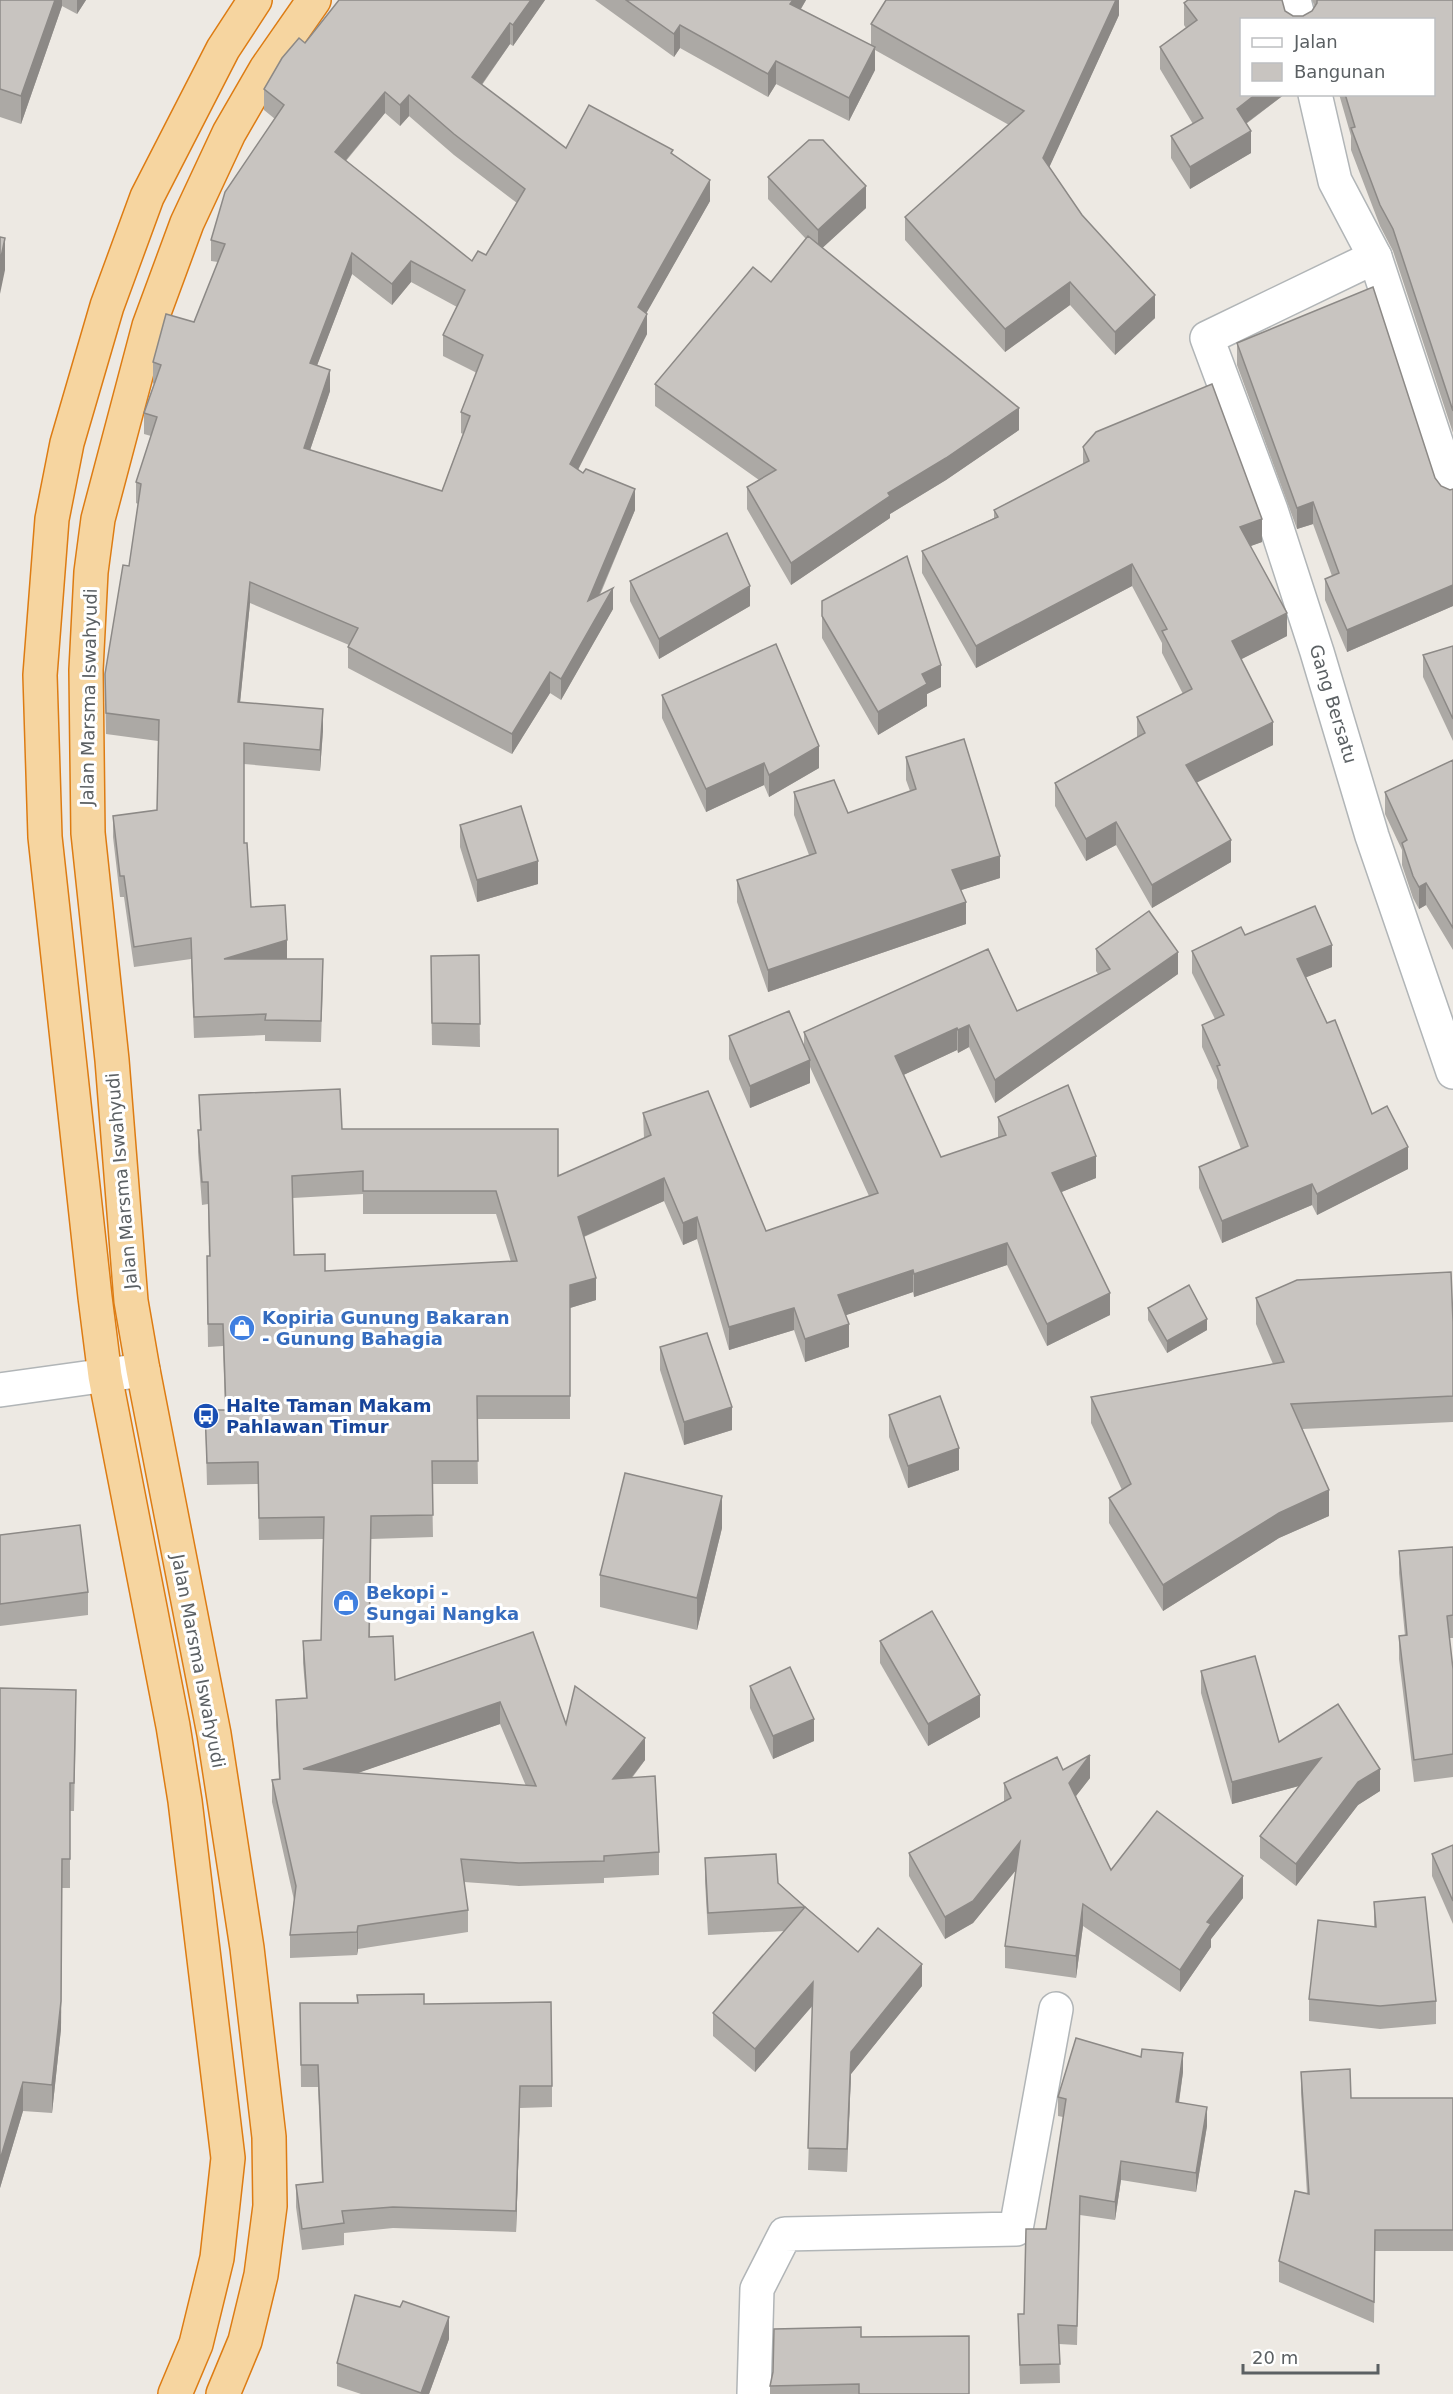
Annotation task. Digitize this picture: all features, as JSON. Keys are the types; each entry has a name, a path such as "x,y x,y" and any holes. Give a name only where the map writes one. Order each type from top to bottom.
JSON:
{"highway":[{"name":"Jalan Marsma Iswahyudi","path":"175,2394 196,2344 217,2258 228,2158 185,1801 173,1726 105,1376 45,837 40,675 52,519 68,443 107,306 147,197 223,49 255,0"},
{"name":"Jalan Marsma Iswahyudi","path":"223,2394 245,2341 261,2275 270,2206 268,2137 247,1948 214,1734 131,1301 112,1060 88,833 86,670 91,573 98,519 149,326 187,223 229,133 266,69 314,0"}],"street":[{"path":"1294,0 1298,18"},
{"path":"1315,96 1335,180 1374,257 1453,493"},
{"name":"Gang Bersatu","path":"1374,257 1207,338 1271,510 1317,652 1371,836 1453,1072"},
{"path":"0,1390 143,1370"},
{"path":"754,2394 757,2289 785,2234 1016,2229 1056,2009"}],"building":[{"path":"0,0 55,0 21,96 0,89"},
{"path":"339,0 531,0 513,25 510,23 472,77 566,148 589,105 673,150 671,153 710,180 638,307 647,314 570,464 583,473 586,469 635,489 588,601 613,588 561,679 550,672 512,734 348,647 358,628 250,582 238,702 323,709 320,750 244,743 244,843 247,843 251,907 285,905 287,940 224,959 323,959 321,1021 265,1020 266,1014 194,1017 191,938 134,947 124,876 120,876 113,816 157,810 159,720 106,713 105,674 123,565 129,566 141,484 136,482 157,417 144,413 161,365 153,362 166,314 194,322 225,244 211,240 225,192 284,105 264,89 282,58 299,38 305,43","holes":["385,92 400,105 409,95 454,134 525,189 486,255 478,251 472,261 335,152","352,253 392,284 411,261 465,290 443,335 483,355 461,412 470,416 442,491 304,448 330,370 310,363"]},
{"path":"626,0 793,0 790,4 875,47 849,98 776,61 768,74 680,25 674,34"},
{"path":"886,0 1116,0 1043,158 1082,215 1155,295 1115,332 1070,282 1005,329 905,217 1024,111 871,24"},
{"path":"1188,0 1282,0 1285,11 1293,16 1303,16 1312,11 1317,0 1453,0 1453,411 1393,229 1380,205 1351,128 1355,127 1346,96 1435,96 1435,18 1240,18 1240,96 1253,96 1237,109 1251,131 1190,167 1171,136 1203,118 1160,47 1197,20 1184,3"},
{"path":"809,140 823,140 866,186 818,230 768,177"},
{"path":"808,236 1019,408 946,458 888,493 890,496 791,563 747,487 776,470 655,384 753,267 771,282"},
{"path":"0,237 5,238 0,262"},
{"path":"1373,287 1435,478 1441,486 1453,489 1453,585 1347,630 1325,579 1339,573 1313,502 1297,508 1237,343"},
{"path":"1212,384 1262,519 1240,527 1287,613 1232,641 1273,722 1186,765 1231,840 1152,885 1116,822 1086,839 1055,783 1145,733 1137,717 1192,689 1162,631 1167,629 1132,564 976,646 922,551 998,517 994,510 1089,461 1083,447 1096,432"},
{"path":"727,533 750,586 659,639 630,581"},
{"path":"907,556 941,665 922,674 927,684 878,712 822,616 822,601"},
{"path":"776,644 819,746 769,775 764,763 706,789 662,695"},
{"path":"1453,646 1453,719 1423,655"},
{"path":"964,739 1000,856 952,870 966,902 768,970 737,880 816,853 794,792 834,780 848,813 916,789 906,757"},
{"path":"1453,760 1453,928 1426,883 1419,887 1413,876 1402,843 1407,840 1385,792"},
{"path":"521,806 538,861 477,880 460,825"},
{"path":"1315,906 1332,945 1297,959 1327,1023 1335,1020 1372,1114 1387,1106 1408,1147 1317,1194 1312,1184 1222,1221 1199,1167 1248,1146 1217,1066 1220,1065 1202,1025 1224,1015 1192,951 1241,927 1245,935"},
{"path":"1149,911 1178,952 995,1080 969,1025 958,1030 957,1028 895,1056 941,1157 1006,1135 998,1117 1068,1085 1096,1156 1052,1173 1110,1293 1047,1324 1007,1243 914,1274 913,1270 838,1295 849,1324 805,1339 794,1308 729,1327 697,1217 683,1223 664,1178 578,1217 596,1278 570,1285 570,1396 477,1396 478,1461 432,1461 433,1515 371,1516 369,1637 393,1636 395,1680 533,1632 566,1724 575,1686 645,1738 613,1779 655,1776 659,1852 604,1856 604,1861 519,1863 461,1859 468,1910 358,1926 357,1932 290,1935 296,1886 272,1780 280,1779 276,1700 307,1698 303,1641 321,1640 324,1517 259,1518 258,1462 207,1463 205,1410 226,1410 223,1324 208,1324 207,1256 210,1256 208,1182 202,1182 198,1130 201,1130 199,1095 340,1089 342,1129 558,1129 558,1176 651,1135 643,1113 708,1091 766,1231 878,1193 804,1032 988,949 1017,1011 1110,969 1096,949","holes":["363,1171 363,1191 496,1191 517,1261 325,1271 325,1254 294,1255 292,1176","500,1702 536,1786 303,1769"]},
{"path":"479,955 480,1024 432,1023 431,956"},
{"path":"789,1011 810,1060 750,1086 729,1036"},
{"path":"1451,1272 1453,1396 1291,1404 1329,1490 1279,1513 1163,1585 1109,1498 1131,1484 1091,1397 1284,1362 1256,1298 1297,1280"},
{"path":"1189,1285 1207,1319 1167,1341 1148,1308"},
{"path":"707,1333 732,1407 684,1422 660,1347"},
{"path":"940,1396 959,1448 908,1466 889,1415"},
{"path":"625,1473 722,1496 697,1598 600,1575"},
{"path":"80,1525 88,1592 0,1604 0,1535"},
{"path":"1453,1547 1453,1615 1447,1616 1453,1669 1453,1754 1414,1760 1399,1636 1407,1635 1399,1551"},
{"path":"932,1611 980,1695 928,1724 880,1641"},
{"path":"1255,1656 1279,1742 1338,1704 1380,1769 1358,1782 1296,1864 1260,1836 1321,1758 1232,1782 1201,1671"},
{"path":"790,1667 814,1719 773,1736 750,1686"},
{"path":"0,1688 76,1690 74,1783 70,1783 70,1859 62,1859 61,2001 52,2085 23,2082 0,2160"},
{"path":"1090,1755 1069,1783 1111,1870 1157,1811 1243,1876 1207,1922 1211,1924 1180,1970 1083,1904 1076,1956 1005,1946 1020,1842 973,1901 945,1917 909,1853 1011,1798 1004,1783 1057,1757 1063,1770"},
{"path":"1453,1845 1453,1901 1432,1854"},
{"path":"776,1854 778,1883 805,1907 708,1913 705,1858"},
{"path":"1425,1897 1436,2001 1380,2006 1309,1999 1318,1920 1376,1927 1374,1902"},
{"path":"805,1907 858,1952 878,1928 922,1964 851,2052 847,2149 808,2148 813,1982 755,2049 713,2013"},
{"path":"424,1994 424,2004 551,2002 552,2086 520,2086 516,2211 393,2207 342,2211 344,2223 302,2229 296,2185 323,2182 318,2065 301,2065 300,2003 358,2003 357,1995"},
{"path":"1076,2038 1141,2057 1142,2049 1183,2053 1176,2102 1207,2107 1196,2173 1121,2161 1115,2202 1080,2196 1077,2326 1058,2325 1060,2364 1020,2365 1018,2314 1024,2314 1026,2229 1046,2229 1066,2099 1058,2097"},
{"path":"1350,2069 1351,2098 1453,2098 1453,2230 1375,2230 1374,2302 1279,2261 1295,2191 1309,2194 1301,2072"},
{"path":"355,2295 400,2307 403,2301 449,2317 421,2393 337,2363"},
{"path":"861,2327 861,2337 969,2336 969,2394 859,2394 859,2384 770,2386 773,2372 774,2329"}],"place":[{"name":"Kopiria Gunung Bakaran - Gunung Bahagia","path":"242,1328"},
{"name":"Halte Taman Makam Pahlawan Timur","path":"206,1416"},
{"name":"Bekopi - Sungai Nangka","path":"346,1603"}]}
